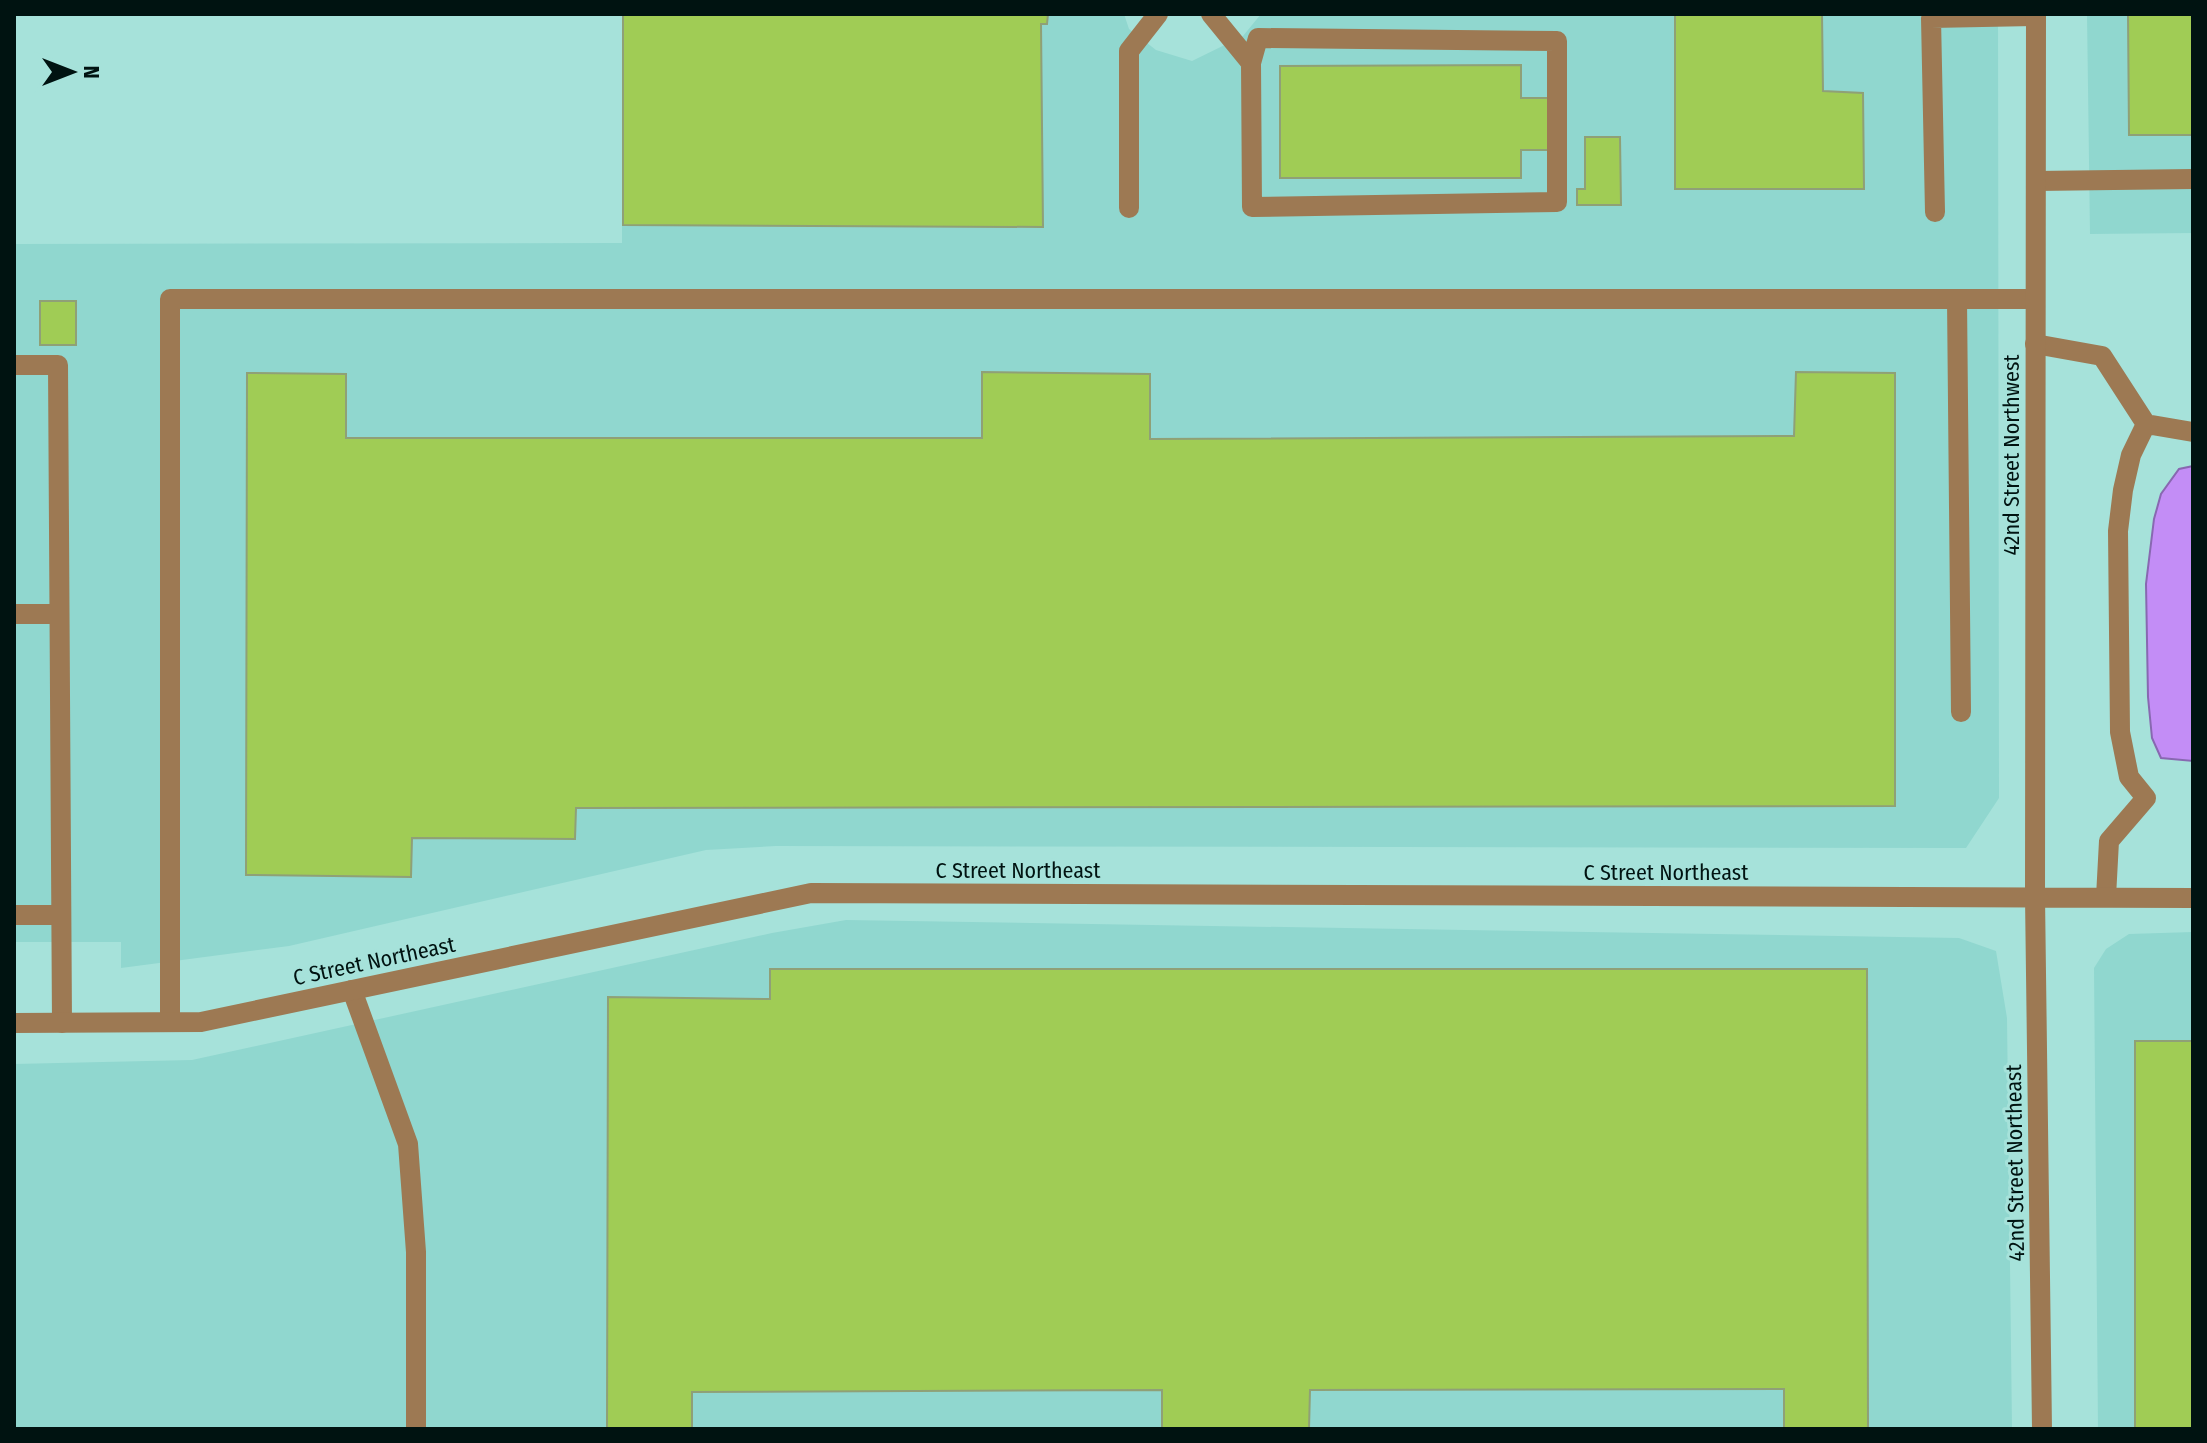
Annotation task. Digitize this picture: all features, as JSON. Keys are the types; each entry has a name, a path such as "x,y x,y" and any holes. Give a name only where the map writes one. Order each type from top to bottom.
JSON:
{"street":[{"path":"1129,208 1129,51 1158,14"},
{"path":"1211,14 1251,63 1252,207 1557,202 1557,41 1258,38 1251,63"},
{"path":"1935,212 1931,16 2036,15"},
{"name":"42nd Street Northwest","path":"2035,897 2036,15"},
{"path":"2036,181 2193,179"},
{"path":"170,1022 170,299 2035,299"},
{"path":"1957,299 1961,712"},
{"path":"2035,344 2102,356 2146,424 2193,432"},
{"path":"14,365 58,365 62,1023"},
{"path":"2106,897 2109,841 2146,798 2129,777 2120,732 2118,531 2131,455 2146,424"},
{"path":"14,614 59,614"},
{"name":"C Street Northeast","path":"14,1023 201,1022 811,893 2193,898"},
{"name":"42nd Street Northeast","path":"2035,897 2042,1429"},
{"path":"14,915 61,915"},
{"path":"352,990 408,1144 416,1252 416,1429"}],"shaded area":[{"path":"622,14 1124,14 1129,29 1156,50 1192,61 1243,36 1261,14 1998,14 1999,798 1966,848 776,846 706,850 289,946 121,968 121,942 14,942 14,244 622,243"},
{"path":"2087,14 2193,14 2193,233 2090,234"},
{"path":"2193,466 2193,761 2161,758 2152,738 2148,697 2146,584 2154,519 2161,494 2179,469"},
{"path":"846,920 1959,938 1996,951 2007,1018 2012,1429 14,1429 14,1064 192,1060 772,933"},
{"path":"2193,932 2193,1429 2098,1429 2094,968 2106,949 2129,934"}],"building":[{"path":"623,14 1048,14 1047,24 1041,24 1043,227 623,225"},
{"path":"1675,14 1822,14 1823,91 1863,93 1864,189 1675,189"},
{"path":"2128,14 2193,14 2193,135 2129,135"},
{"path":"1521,65 1521,98 1548,98 1548,150 1521,150 1521,178 1280,178 1280,66"},
{"path":"1585,137 1620,137 1621,205 1577,205 1577,189 1585,189"},
{"path":"40,301 76,301 76,345 40,345"},
{"path":"982,372 1150,374 1150,439 1794,436 1796,372 1895,373 1895,806 576,808 575,839 412,838 411,877 246,875 247,373 346,374 346,438 982,438"},
{"path":"770,969 1867,969 1868,1429 1784,1429 1784,1389 1310,1390 1309,1429 1162,1429 1162,1390 692,1392 692,1429 607,1429 608,997 770,999"},
{"path":"2135,1041 2193,1041 2193,1429 2135,1429"}]}
